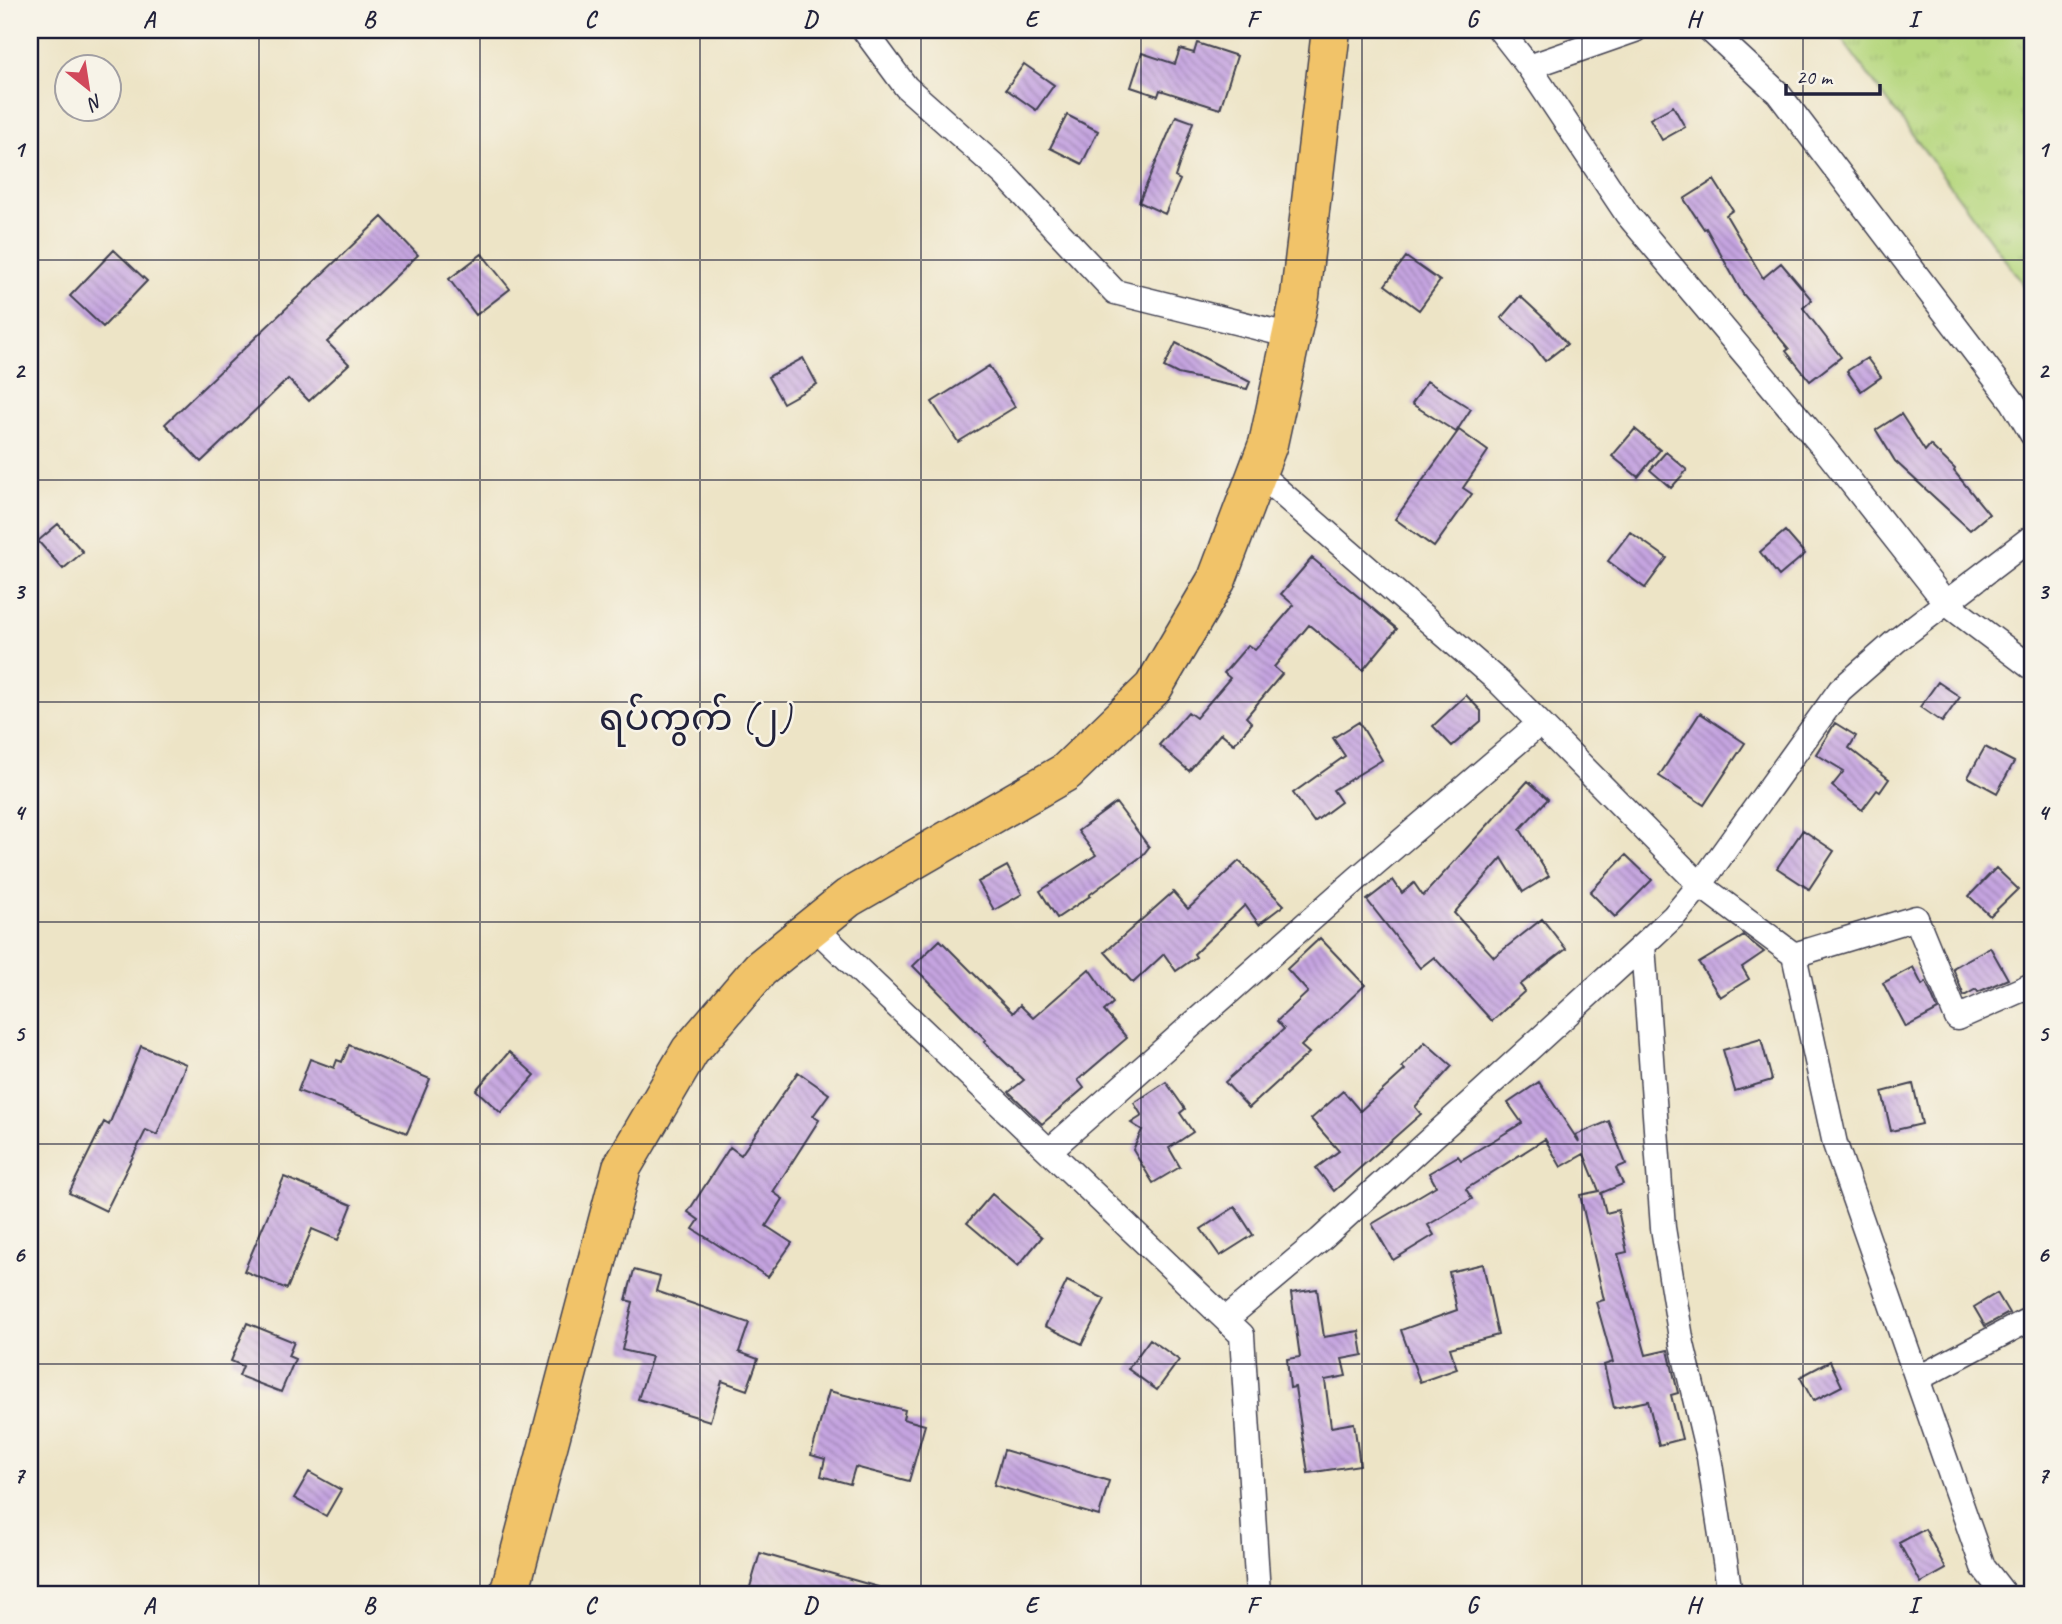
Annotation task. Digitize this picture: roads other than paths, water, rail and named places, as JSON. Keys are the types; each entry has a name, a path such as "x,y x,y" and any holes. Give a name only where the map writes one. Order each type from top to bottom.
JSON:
{"highway":[{"path":"509,1594 622,1167 690,1051 760,969 848,898 1066,772 1153,688 1217,579 1268,444 1292,336 1300,296 1331,30"}],"street":[{"path":"864,30 906,87 1005,175 1115,292 1292,336"},
{"path":"1500,30 1529,67 1627,214 1824,448 1945,603 2032,668"},
{"path":"1529,67 1635,30"},
{"path":"1710,30 1779,93 2013,402 2032,434"},
{"path":"1257,472 1499,682 1700,885 1794,955 1835,1144 1983,1567 2004,1594"},
{"path":"1226,1319 1320,1240 1674,916 1700,885 1840,690 1896,641 2032,537"},
{"path":"1049,1151 1358,878 1539,724"},
{"path":"1794,955 1916,918 1957,1018 2032,985"},
{"path":"813,926 1242,1335 1258,1594"},
{"path":"1643,945 1663,1228 1682,1343 1709,1458 1731,1594"},
{"path":"1917,1379 2032,1318"}],"district":[{"name":"ရပ်ကွက် (၂)","path":"695,717"}]}
